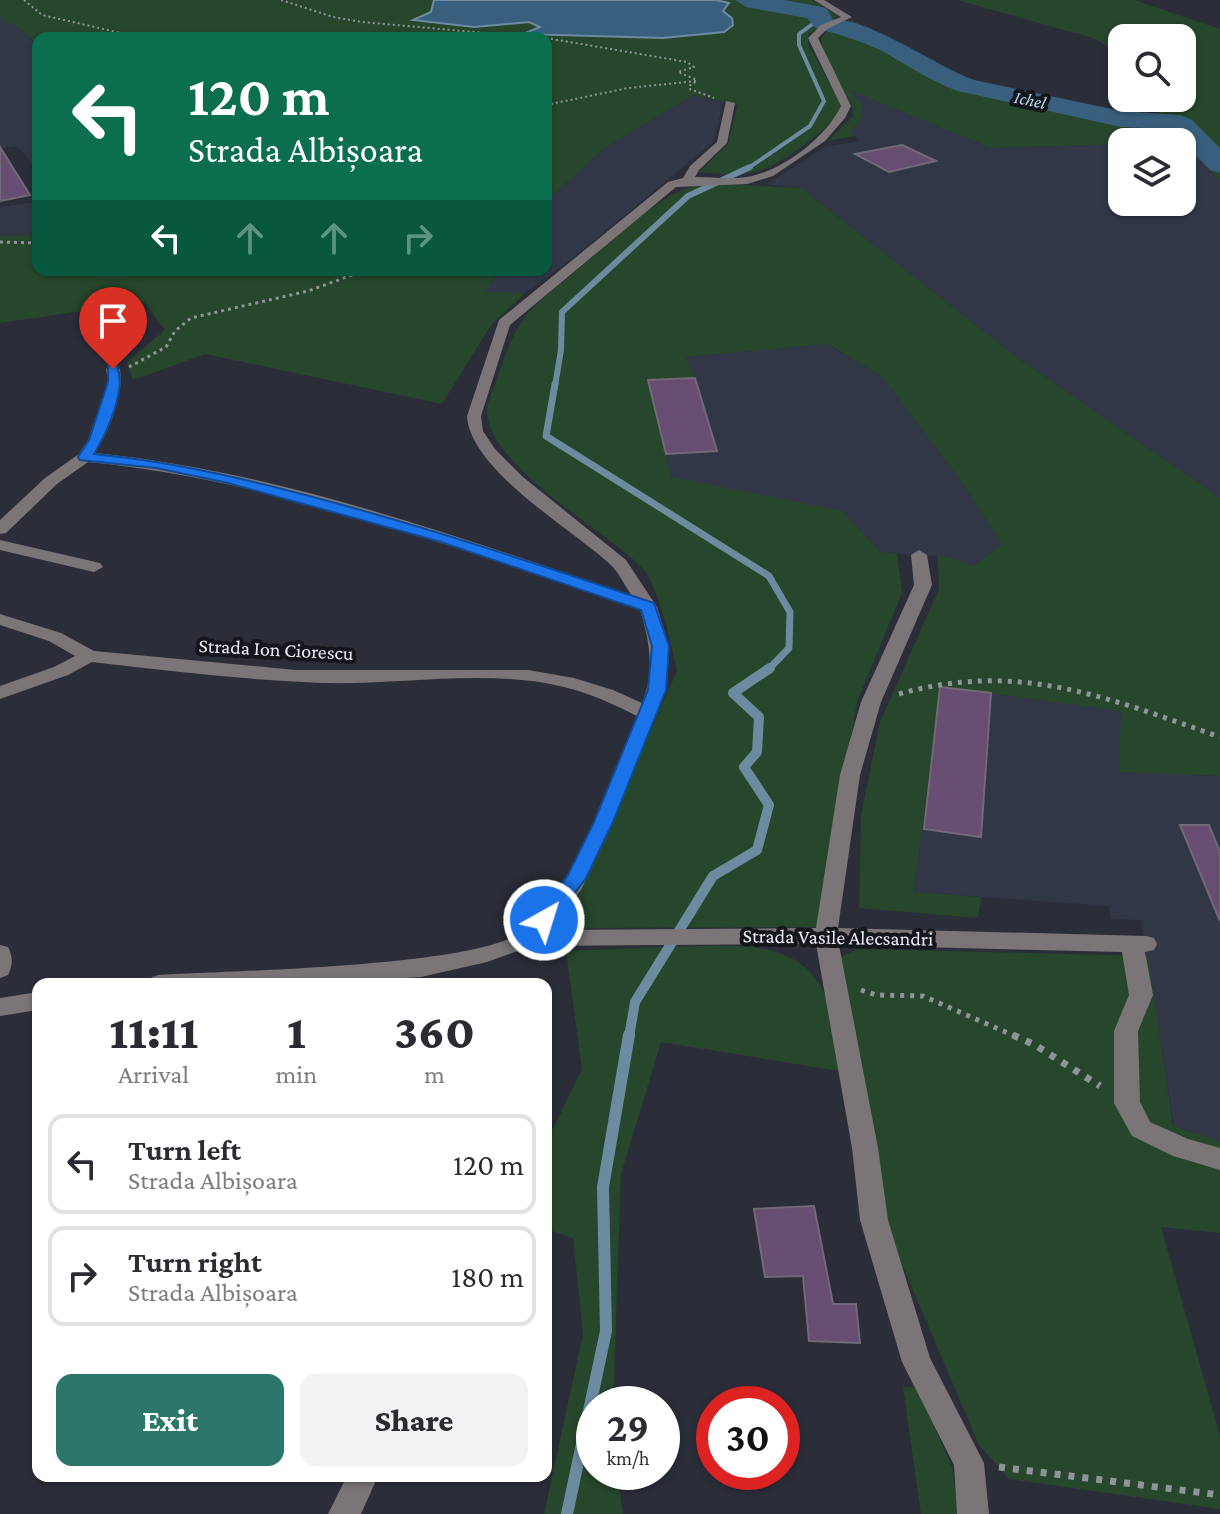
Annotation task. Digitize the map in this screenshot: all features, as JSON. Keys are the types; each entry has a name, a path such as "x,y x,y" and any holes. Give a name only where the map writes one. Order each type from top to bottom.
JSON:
{"street":[{"path":"530,938 573,885 603,822 657,690 660,646 648,607 620,564 517,480 489,452 475,431 474,416 504,323 672,184 688,180 759,178 816,144 843,117 846,106 813,38 824,27 848,17 818,0"},
{"path":"688,180 694,168 722,143 730,103"},
{"path":"0,529 51,481 85,457 96,440 115,382 114,371"},
{"path":"85,457 156,464 230,479 446,538 648,607"},
{"path":"0,545 94,567"},
{"path":"919,555 923,585 871,702 850,775 826,936 865,1148 874,1220 917,1362 969,1463 973,1514"},
{"name":"Strada Ion Ciorescu","path":"0,619 55,637 89,656 328,677 464,671 539,675 581,684 623,699 647,713"},
{"path":"0,693 61,671 89,656"},
{"name":"Strada Vasile Alecsandri","path":"355,978 421,976 530,938 826,936 1139,944 1141,995 1126,1031 1127,1103"},
{"path":"0,953 0,969"},
{"path":"0,1007 32,1002"},
{"path":"1127,1103 1141,1129 1182,1148 1220,1159"},
{"path":"344,1514 360,1482"}],"path":[{"path":"24,0 42,15 117,32"},
{"path":"281,0 333,17 362,22 476,32"},
{"path":"552,39 687,62 694,67 678,72 697,78 697,81"},
{"path":"697,81 690,89 730,103"},
{"path":"552,104 628,88 697,81"},
{"path":"0,242 32,243"},
{"path":"114,371 144,362 166,347 175,331 191,318 308,291 349,276"},
{"path":"871,702 930,685 1006,679 1108,698 1220,737"},
{"path":"834,981 876,995 923,996 1035,1045 1127,1103"},
{"path":"969,1463 1220,1495"}],"shaded area":[{"path":"0,16 5,23 12,23 32,39 32,164 18,146 0,149"},
{"path":"847,89 991,148 1108,144 1108,216 1196,216 1196,156 1220,181 1220,498 1015,356 801,188 767,184 825,147 861,141 850,132 861,118"},
{"path":"693,95 723,102 714,141 552,273 552,196 606,147"},
{"path":"32,203 32,235 0,236 0,207"},
{"path":"495,276 548,276 525,293 484,293"},
{"path":"827,344 882,377 958,477 1002,544 973,567 950,557 880,552 842,511 671,478 648,380 694,378 684,357"},
{"path":"940,687 1122,711 1120,772 1220,776 1220,1141 1174,1126 1141,920 1111,919 1108,906 914,892"}],"green space":[{"path":"0,0 812,0 839,16 808,34 808,44 839,101 840,112 809,141 769,167 739,175 699,172 728,144 738,105 693,95 606,147 552,196 552,32 32,32 32,39 12,23 5,24 0,16"},
{"path":"957,0 1134,0 1220,29 1220,181 1196,155 1196,128 1108,128 1108,144 991,148 849,90 861,104 861,118 851,132 855,136 828,141 853,116 852,105 826,61 821,39 828,29 852,21 970,79 1108,109 1108,112 1196,112 1196,24 1108,24 1108,46 1093,38"},
{"path":"704,183 801,188 1015,356 1220,498 1220,776 1119,772 1121,711 940,687 914,892 981,897 978,918 859,908 861,815 880,722 939,589 938,556 951,557 973,566 1002,544 958,477 882,377 828,344 685,357 695,378 648,380 671,477 842,511 880,552 897,553 902,593 857,702 818,927 564,928 677,671 659,602 642,568 527,476 493,432 487,407 511,342 532,309 651,208 687,188"},
{"path":"32,235 32,276 495,276 485,292 525,293 491,325 442,404 205,354 133,380 127,362 165,330 144,302 0,323 0,236"},
{"path":"733,946 782,954 802,965 819,983 830,1009 839,1071 661,1042 621,1174 614,1386 576,1386 576,1490 620,1490 623,1514 544,1514 583,1334 573,1238 552,1231 552,1129 582,1069 566,951"},
{"path":"858,949 1148,956 1173,1126 1220,1141 1220,1233 1161,1227 1220,1436 1220,1509 1009,1479 979,1445 886,1227 839,958"},
{"path":"903,1387 917,1388 952,1467 958,1514 921,1514"}],"water":[{"path":"434,0 716,0 729,3 723,11 732,18 733,25 724,32 663,38 528,32 540,27 529,22 474,27 413,20 431,12"}],"building":[{"path":"902,145 936,161 889,172 855,154"},
{"path":"0,147 30,195 0,201"},
{"path":"695,378 717,451 666,454 648,380"},
{"path":"940,687 991,693 981,837 924,829"},
{"path":"1180,825 1209,825 1220,852 1220,921"},
{"path":"814,1206 833,1304 856,1304 860,1343 809,1341 803,1276 765,1277 754,1209"}],"waterway":[{"name":"Ichel","path":"746,0 814,12 819,14 818,20 823,23"},
{"path":"750,167 810,126 824,101 799,45 799,34 818,20"},
{"name":"Ichel","path":"837,26 886,44 942,77 967,86 1121,119 1170,121 1182,126 1220,164"},
{"path":"555,386 561,350 562,312 688,196 750,167"},
{"path":"555,384 546,436 769,576 790,612 789,648 770,668"},
{"path":"629,1037 635,1002 713,876 757,850 769,805 744,767 757,752 759,717 733,693 770,668"},
{"path":"567,1514 606,1331 603,1187 629,1035"}],"route":[{"path":"113,369 115,382 96,440 85,457 156,464 230,479 446,538 648,607 660,646 657,690 603,822 573,885 544,920"}]}
